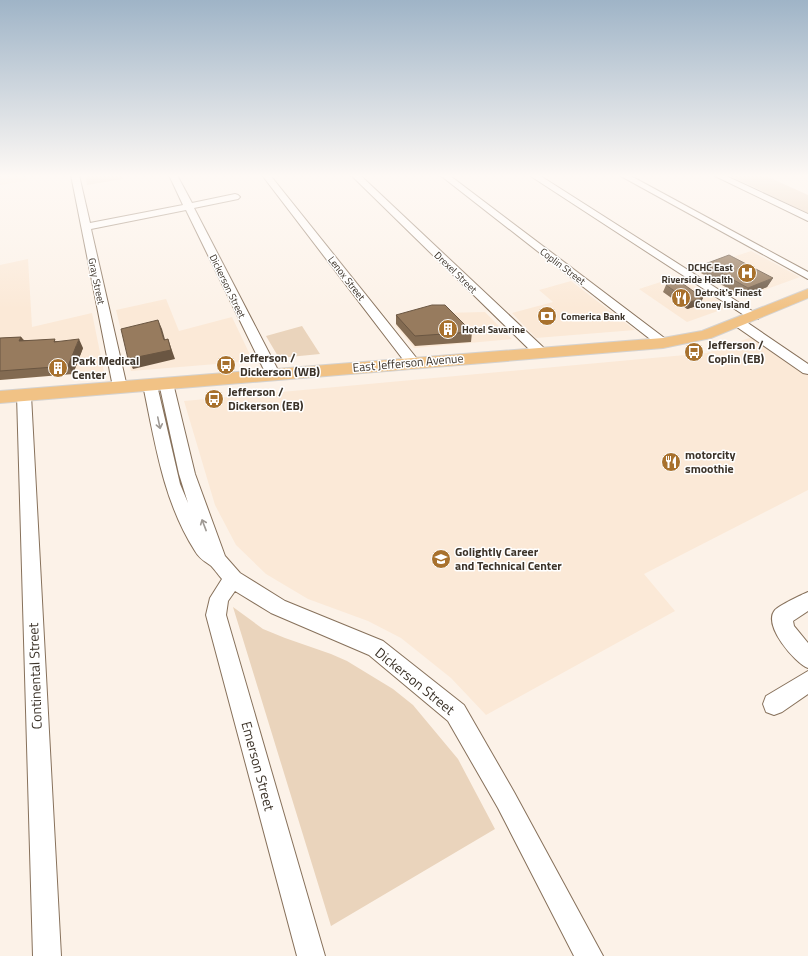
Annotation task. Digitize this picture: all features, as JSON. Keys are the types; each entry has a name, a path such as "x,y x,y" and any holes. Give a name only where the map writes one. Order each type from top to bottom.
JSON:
{"main road":[{"name":"East Jefferson Avenue","path":"0,397 664,343 706,335 808,293"}],"street":[{"name":"Gray Street","path":"85,220 120,387"},
{"path":"86,226 119,220"},
{"name":"Dickerson Street","path":"195,220 273,374"},
{"name":"Lenox Street","path":"301,220 413,363"},
{"name":"Drexel Street","path":"402,220 540,352"},
{"name":"Coplin Street","path":"502,220 664,343"},
{"path":"599,220 746,319 808,363"},
{"path":"705,220 808,276"},
{"path":"746,319 808,370"},
{"name":"Dickerson Street","path":"158,384 172,484 189,524 201,546 209,556 218,561 233,579 278,608 376,648 456,713 506,800 589,956"},
{"name":"Continental Street","path":"24,395 47,956"},
{"name":"Emerson Street","path":"233,579 219,598 216,615 311,956"},
{"path":"808,601 782,617 785,631 808,658"},
{"path":"774,704 808,682"}],"shaded area":[{"name":"DCHC East Riverside Health","path":"751,251 800,277 742,298 694,270"},
{"path":"28,259 32,327 92,313 104,372 0,380 0,265"},
{"path":"679,276 729,307 687,322 639,289"},
{"path":"571,281 635,330 536,338 512,313 553,302 539,290"},
{"path":"166,299 179,331 232,317 253,361 131,371 116,310"},
{"path":"485,312 512,339 414,348 395,325 441,313"},
{"path":"302,326 320,354 279,358 266,336"},
{"name":"Golightly Career and Technical Center","path":"752,337 808,374 808,490 644,574 675,611 486,715 451,678 401,638 368,621 308,599 266,574 236,545 215,505 184,401 707,353"},
{"path":"233,607 263,629 347,661 393,689 413,705 458,759 495,829 331,926"}],"building":[{"path":"729,255 773,278 748,288 705,264"},
{"path":"679,281 703,298 690,302 666,285"},
{"path":"432,305 445,305 472,332 415,336 396,315"},
{"path":"158,320 164,340 168,339 171,350 128,359 121,329"},
{"path":"21,337 19,341 55,339 54,342 79,339 68,366 0,371 0,338"}],"place":[{"name":"DCHC East Riverside Health","path":"747,273"},
{"name":"Detroit's Finest Coney Island","path":"681,298"},
{"name":"Comerica Bank","path":"547,316"},
{"name":"Hotel Savarine","path":"448,329"},
{"name":"Jefferson / Coplin (EB)","path":"694,352"},
{"name":"Jefferson / Dickerson (WB)","path":"226,365"},
{"name":"Park Medical Center","path":"58,368"},
{"name":"Jefferson / Dickerson (EB)","path":"214,399"},
{"name":"motorcity smoothie","path":"671,462"},
{"name":"Golightly Career and Technical Center","path":"441,559"}]}
